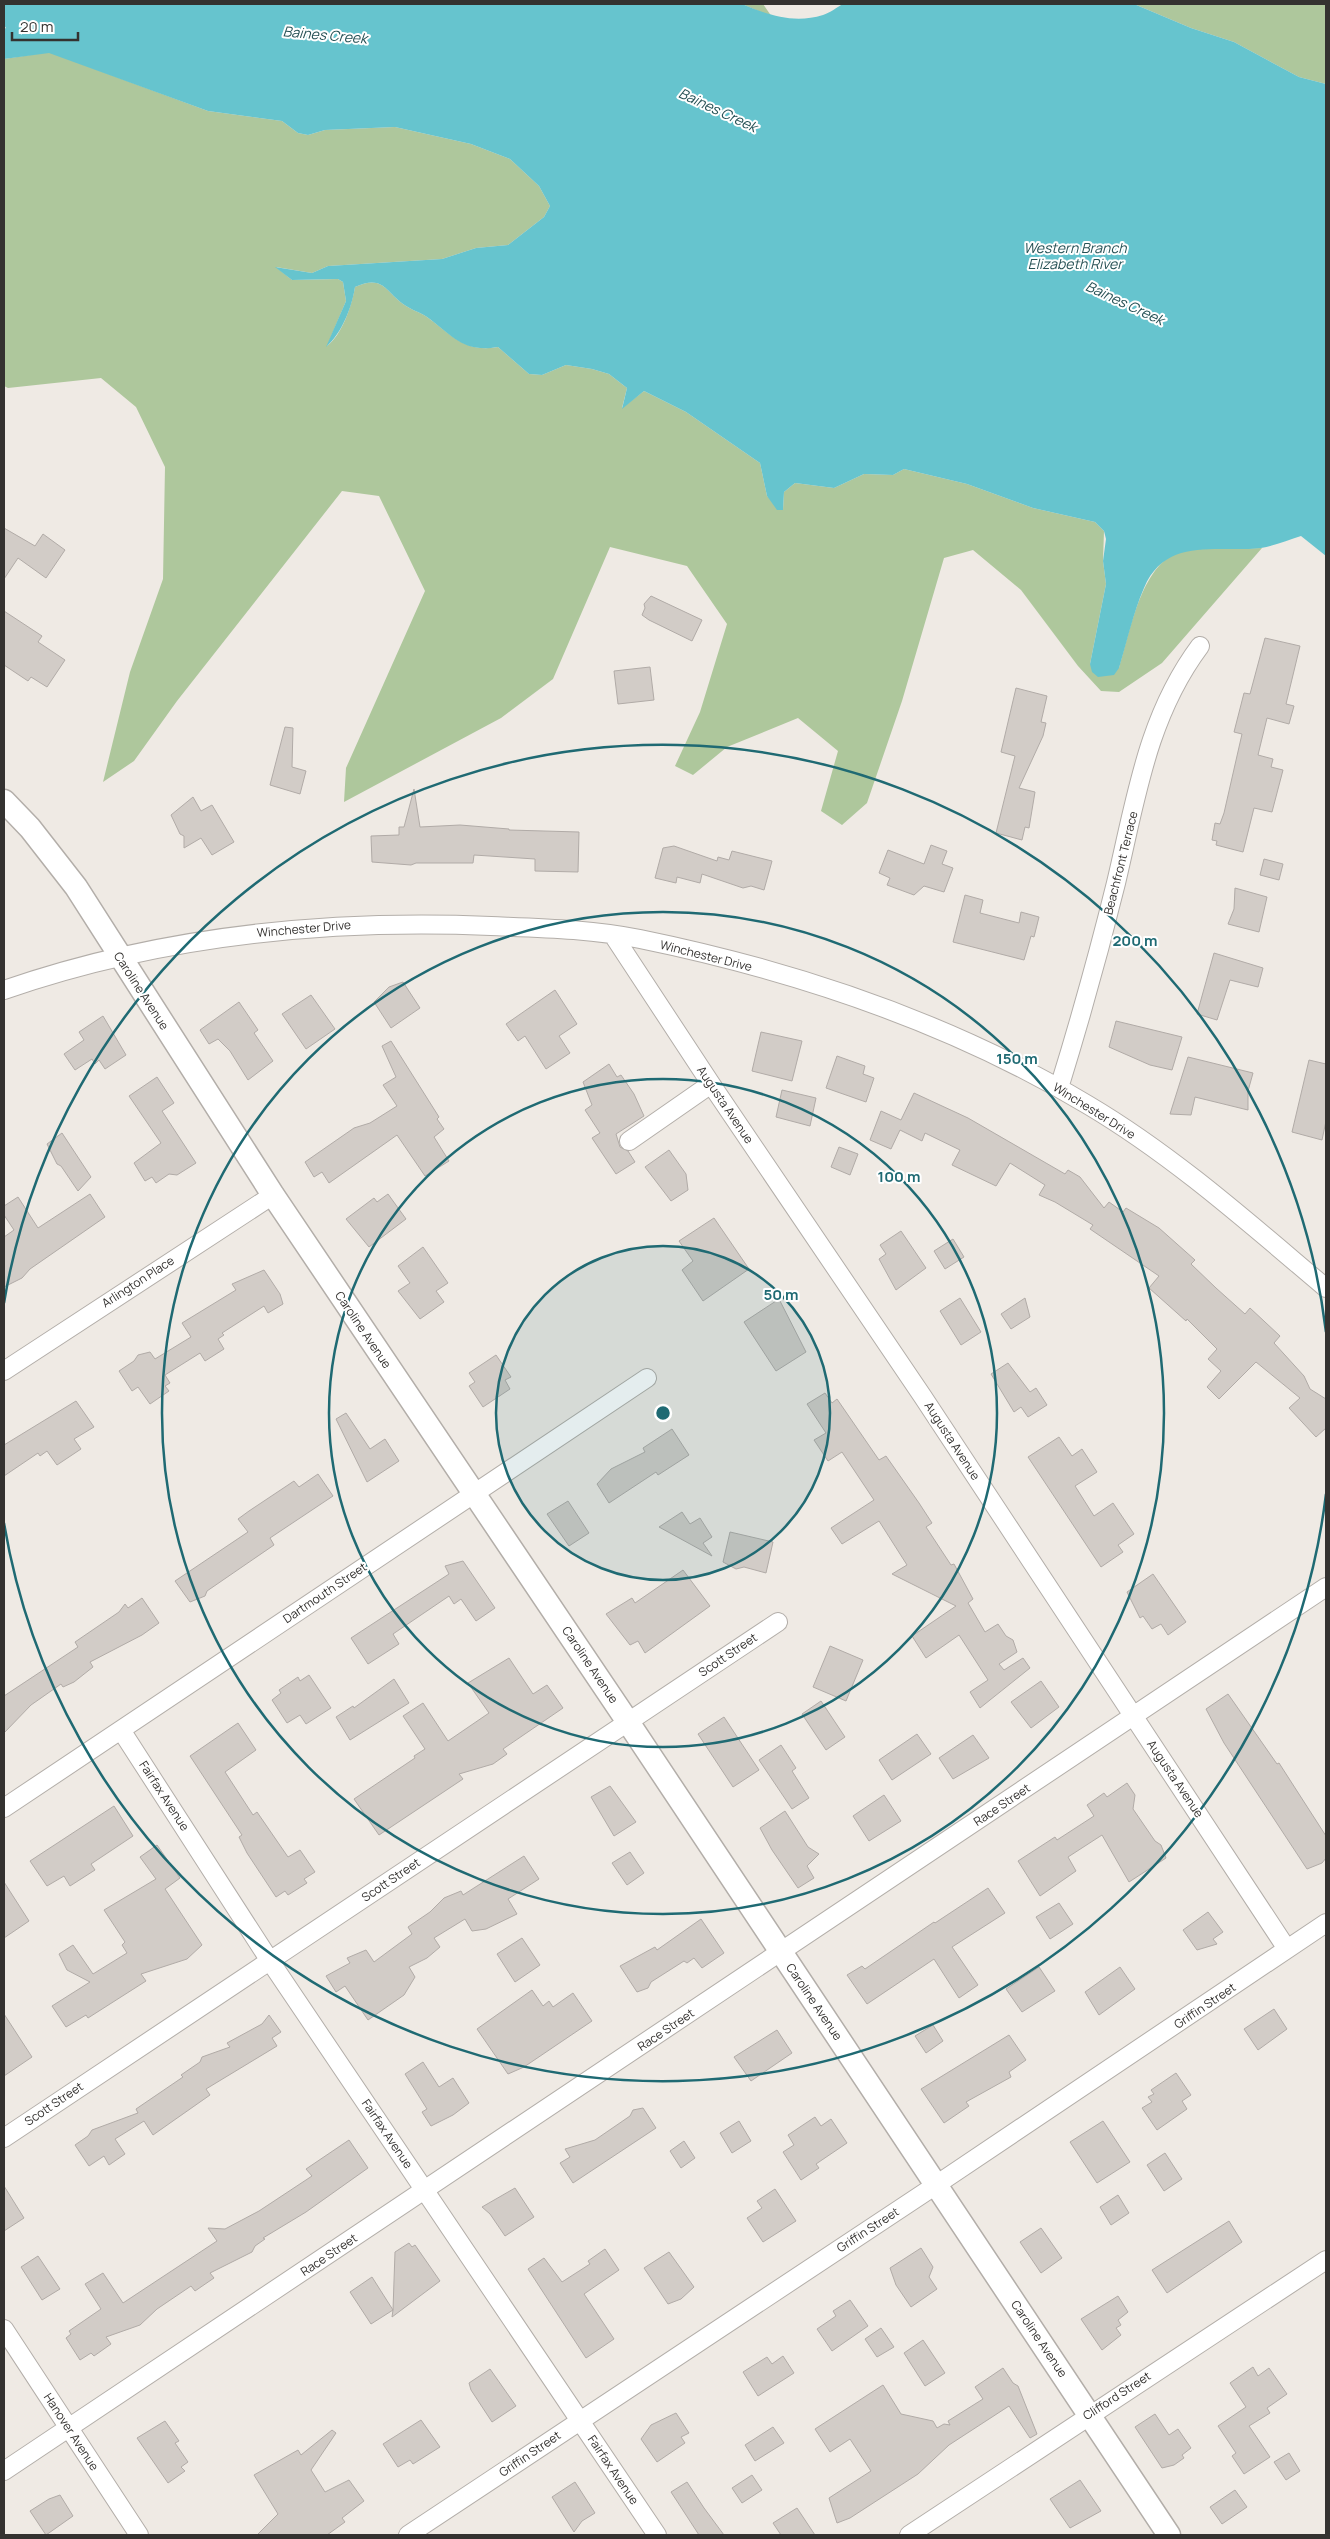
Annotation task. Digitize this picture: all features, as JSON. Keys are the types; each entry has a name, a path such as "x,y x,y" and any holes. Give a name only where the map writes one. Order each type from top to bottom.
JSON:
{"street":[{"name":"Beachfront Terrace","path":"1059,1088 1090,988 1144,761 1157,723 1170,694 1200,646"},
{"name":"Caroline Avenue","path":"4,801 30,828 76,887 118,956 273,1195 628,1722 1169,2535"},
{"name":"Winchester Drive","path":"4,990 41,977 118,956 204,939 309,928 450,924 532,927 639,939 804,980 887,1010 1001,1058 1059,1088 1153,1148 1232,1208 1326,1288"},
{"name":"Augusta Avenue","path":"613,935 922,1397 1287,1949"},
{"path":"628,1141 711,1084"},
{"name":"Arlington Place","path":"4,1371 273,1195"},
{"name":"Dartmouth Street","path":"4,1808 647,1378"},
{"name":"Race Street","path":"4,2471 1326,1587"},
{"name":"Scott Street","path":"4,2138 778,1622"},
{"name":"Fairfax Avenue","path":"121,1730 270,1961 657,2535"},
{"name":"Griffin Street","path":"408,2535 1251,1976 1326,1923"},
{"name":"Clifford Street","path":"909,2535 1089,2414 1326,2260"},
{"name":"Hanover Avenue","path":"4,2329 139,2535"}],"green space":[{"path":"742,4 763,4 772,17"},
{"path":"1134,4 1326,4 1326,84 1299,77 1234,42 1191,28"},
{"path":"49,52 208,111 282,121 298,133 308,135 325,130 395,127 471,144 510,159 539,186 550,206 544,217 508,245 476,248 442,259 328,266 312,273 276,267 292,280 338,279 343,282 346,301 327,346 342,327 349,311 355,287 377,283 387,289 403,304 427,317 460,341 476,347 498,347 529,374 542,375 566,365 592,369 609,374 627,388 622,408 644,391 686,412 760,463 767,496 783,510 784,492 795,483 834,488 864,474 893,475 904,469 967,484 1033,508 1095,522 1104,531 1103,561 1106,584 1090,664 1119,668 1140,598 1148,581 1159,566 1171,556 1186,550 1195,549 1262,548 1162,663 1119,692 1101,691 1078,666 1021,590 973,550 944,558 902,701 867,803 842,825 821,811 838,751 798,718 727,747 693,775 675,766 700,712 727,624 687,566 610,547 553,679 501,718 344,802 346,768 425,591 379,496 342,491 177,701 134,761 103,782 130,672 163,579 165,467 136,407 101,378 8,388 4,386 4,59"}],"water":[{"name":"Western Branch Elizabeth River","path":"4,4 742,4 771,15 802,19 826,14 843,4 1134,4 1191,28 1234,42 1299,77 1326,84 1326,556 1301,536 1261,548 1194,550 1179,554 1165,561 1154,572 1144,588 1133,617 1119,668 1114,675 1098,677 1092,672 1090,664 1106,584 1103,561 1106,539 1104,531 1095,522 1033,508 967,484 904,469 893,475 864,474 834,488 795,483 784,492 783,510 777,510 767,496 760,463 686,412 644,391 622,409 627,388 609,374 592,369 566,365 542,375 529,374 498,347 476,348 459,341 427,317 403,304 387,289 377,283 355,287 345,319 337,335 326,347 346,301 343,282 338,279 292,280 275,267 312,273 328,266 442,259 476,248 508,245 544,217 550,206 539,186 510,159 471,144 395,127 325,130 308,135 298,133 282,121 208,111 49,53 4,59 4,29 6,28 4,25"}],"building":[{"path":"4,528 35,546 43,534 65,550 46,578 18,558 4,579"},
{"path":"651,596 702,620 692,641 642,615 645,608 644,604"},
{"path":"4,611 42,636 38,642 65,660 47,687 31,677 28,681 4,665"},
{"path":"1265,638 1300,646 1286,704 1294,706 1289,724 1267,718 1258,755 1273,759 1271,767 1283,770 1272,812 1254,808 1243,852 1216,845 1217,841 1212,840 1215,823 1220,824 1224,813 1242,734 1234,732 1244,693 1250,694"},
{"path":"650,667 654,700 618,704 614,671"},
{"path":"1016,688 1047,696 1041,722 1046,723 1043,736 1019,788 1035,792 1029,828 1025,827 1022,840 996,833 1015,756 1001,752"},
{"path":"285,727 293,728 292,767 306,771 300,794 270,785"},
{"path":"414,789 420,827 460,825 509,830 579,832 578,872 535,871 535,859 474,855 473,863 416,863 411,865 372,862 371,836 399,835 399,827 404,827"},
{"path":"193,797 201,811 212,805 234,842 212,855 201,838 184,848 184,836 180,834 171,815"},
{"path":"931,845 947,851 942,864 953,868 944,892 924,886 914,895 887,885 890,878 879,873 888,850 924,864"},
{"path":"674,846 717,861 718,857 729,860 732,851 772,861 764,890 751,886 743,888 702,874 700,883 677,877 676,883 655,878 663,848"},
{"path":"1264,859 1283,864 1279,880 1260,875"},
{"path":"1235,888 1267,897 1259,932 1228,924 1234,909"},
{"path":"965,895 983,900 980,913 1019,923 1021,912 1039,917 1034,937 1031,936 1024,960 953,942"},
{"path":"1214,953 1263,968 1258,987 1230,980 1217,1020 1197,1014"},
{"path":"403,982 420,1008 391,1028 374,1002 389,987"},
{"path":"555,990 577,1024 559,1036 570,1053 546,1069 525,1036 518,1041 506,1024"},
{"path":"311,995 335,1029 306,1049 282,1014"},
{"path":"239,1002 258,1030 254,1033 273,1061 248,1080 230,1051 218,1039 209,1044 200,1030"},
{"path":"103,1016 126,1055 105,1069 99,1060 95,1064 92,1059 75,1070 64,1054 84,1040 79,1032"},
{"path":"1116,1021 1182,1037 1172,1070 1150,1065 1109,1047"},
{"path":"761,1032 802,1041 792,1081 752,1071"},
{"path":"391,1041 439,1117 437,1119 444,1129 434,1137 449,1161 425,1176 397,1135 329,1183 322,1172 314,1177 305,1162 354,1128 370,1123 397,1106 383,1085 396,1077 382,1046"},
{"path":"837,1056 865,1066 863,1074 874,1078 866,1102 826,1088"},
{"path":"1188,1057 1253,1073 1248,1091 1248,1110 1195,1097 1191,1115 1170,1114"},
{"path":"1309,1060 1326,1064 1326,1121 1322,1140 1292,1132"},
{"path":"609,1064 617,1077 621,1075 634,1094 644,1116 616,1134 620,1147 628,1151 635,1162 616,1174 592,1138 600,1133 585,1110 592,1105 583,1082"},
{"path":"157,1077 174,1103 162,1111 196,1163 177,1175 169,1174 156,1183 152,1177 145,1181 134,1163 161,1143 129,1096"},
{"path":"782,1090 816,1098 810,1126 776,1117"},
{"path":"914,1093 968,1118 1065,1174 1068,1170 1080,1177 1104,1208 1109,1202 1123,1212 1126,1208 1159,1228 1195,1260 1191,1264 1245,1314 1250,1308 1280,1336 1274,1343 1304,1376 1310,1389 1326,1399 1326,1428 1316,1437 1289,1408 1300,1398 1256,1362 1219,1399 1207,1387 1221,1371 1208,1359 1217,1349 1187,1319 1186,1321 1149,1288 1159,1276 1090,1229 1093,1225 1055,1202 1039,1195 1045,1185 1010,1163 996,1186 952,1165 960,1150 925,1133 922,1141 900,1130 891,1149 870,1140 881,1111 901,1120"},
{"path":"62,1133 91,1177 78,1191 61,1166 57,1164 47,1144"},
{"path":"839,1147 858,1154 850,1175 831,1167"},
{"path":"669,1150 686,1174 688,1190 671,1201 645,1167"},
{"path":"90,1194 105,1217 30,1269 22,1278 4,1287 4,1237 14,1230 4,1215 4,1206 18,1197 38,1228"},
{"path":"388,1194 406,1219 369,1247 346,1219 374,1198 377,1202"},
{"path":"714,1218 749,1269 703,1301 682,1270 693,1261 679,1241"},
{"path":"901,1231 926,1268 896,1290 879,1259 886,1254 880,1245"},
{"path":"953,1239 964,1257 945,1269 934,1251"},
{"path":"423,1247 448,1283 436,1291 444,1302 420,1319 398,1291 410,1283 398,1266"},
{"path":"264,1270 280,1294 283,1304 268,1313 264,1306 222,1333 224,1335 218,1339 224,1349 205,1361 200,1353 165,1375 170,1383 165,1386 169,1391 150,1404 138,1387 132,1391 119,1371 134,1361 138,1355 150,1352 155,1359 191,1337 182,1323 236,1290 232,1284"},
{"path":"960,1298 981,1332 961,1345 940,1311"},
{"path":"1025,1298 1030,1317 1011,1329 1001,1314"},
{"path":"779,1299 806,1352 776,1371 744,1322"},
{"path":"496,1355 511,1377 505,1380 510,1389 483,1407 469,1386 475,1382 469,1373"},
{"path":"1008,1363 1030,1392 1036,1388 1047,1405 1028,1417 1021,1407 1014,1412 991,1374"},
{"path":"825,1393 832,1403 837,1399 879,1460 886,1456 919,1503 932,1523 926,1527 951,1565 954,1564 973,1599 968,1603 985,1632 998,1624 1006,1636 1013,1640 1017,1652 999,1664 1004,1670 1023,1658 1030,1668 980,1708 970,1692 988,1680 959,1635 926,1658 912,1636 956,1606 892,1574 907,1565 879,1521 842,1544 831,1528 874,1500 842,1452 828,1461 814,1440 826,1433 807,1404"},
{"path":"76,1401 94,1427 74,1439 81,1449 57,1465 47,1451 40,1456 38,1453 4,1476 4,1445"},
{"path":"346,1413 370,1449 385,1439 399,1461 367,1482 336,1419"},
{"path":"672,1429 689,1455 658,1475 656,1472 609,1503 597,1484 611,1469 645,1452 643,1448"},
{"path":"1059,1437 1072,1456 1082,1449 1097,1472 1075,1486 1094,1516 1113,1503 1134,1534 1118,1545 1123,1552 1101,1567 1028,1457"},
{"path":"318,1474 333,1496 270,1538 274,1545 207,1591 205,1596 190,1602 175,1581 248,1532 238,1519 294,1481 299,1487"},
{"path":"568,1501 589,1533 569,1546 547,1514"},
{"path":"682,1512 690,1524 700,1518 712,1537 703,1543 712,1556 659,1527"},
{"path":"730,1532 773,1542 766,1573 744,1567 736,1569 723,1562"},
{"path":"463,1561 495,1608 476,1621 461,1599 454,1604 449,1596 393,1634 399,1644 368,1664 351,1638 449,1574 445,1566"},
{"path":"683,1570 710,1606 645,1653 638,1641 630,1645 606,1614 632,1598 635,1603"},
{"path":"1153,1574 1186,1622 1168,1635 1161,1624 1152,1629 1143,1616 1140,1618 1127,1592"},
{"path":"142,1598 159,1623 142,1635 90,1662 93,1667 74,1682 63,1687 61,1684 31,1705 4,1733 4,1696 78,1647 75,1642 119,1612 125,1604 128,1608"},
{"path":"830,1646 863,1660 846,1701 813,1687"},
{"path":"509,1658 533,1694 547,1685 563,1708 503,1749 507,1754 493,1764 459,1774 463,1779 379,1835 354,1799 415,1758 414,1756 425,1749 403,1716 423,1703 448,1741 489,1713 468,1683"},
{"path":"309,1675 331,1708 306,1724 300,1715 287,1723 272,1700 281,1693 279,1690 298,1677 300,1681"},
{"path":"394,1679 409,1703 350,1740 336,1717 353,1706 354,1708"},
{"path":"1041,1681 1059,1707 1031,1728 1011,1702"},
{"path":"1228,1694 1277,1764 1279,1763 1326,1836 1326,1858 1322,1863 1307,1869 1224,1743 1206,1709"},
{"path":"821,1701 845,1737 826,1750 802,1714"},
{"path":"724,1717 759,1770 733,1787 698,1734"},
{"path":"238,1723 256,1750 225,1772 253,1815 257,1812 288,1857 300,1850 315,1872 304,1879 307,1883 288,1895 285,1891 276,1897 247,1853 239,1837 242,1835 190,1756"},
{"path":"917,1734 931,1754 892,1780 879,1760"},
{"path":"973,1735 989,1758 953,1779 939,1758"},
{"path":"781,1745 796,1768 792,1771 809,1798 792,1809 759,1760"},
{"path":"1127,1783 1135,1795 1133,1809 1155,1841 1161,1845 1166,1858 1129,1882 1102,1835 1068,1857 1076,1871 1040,1896 1018,1861 1055,1837 1057,1840 1094,1816 1087,1805 1104,1793 1107,1797"},
{"path":"610,1786 636,1822 614,1836 591,1797"},
{"path":"884,1795 901,1821 869,1841 853,1816"},
{"path":"114,1806 133,1836 91,1864 95,1870 70,1886 64,1876 47,1886 30,1861"},
{"path":"785,1811 808,1847 819,1854 807,1866 814,1878 798,1888 772,1850 760,1828"},
{"path":"157,1845 180,1878 165,1889 202,1945 187,1959 141,1974 146,1981 88,2018 86,2015 66,2027 52,2006 90,1982 67,1970 59,1954 73,1945 93,1974 127,1953 122,1945 125,1942 104,1910 156,1879 140,1857"},
{"path":"630,1852 644,1873 627,1885 612,1863"},
{"path":"524,1856 539,1879 508,1899 517,1914 486,1929 472,1931 465,1919 434,1938 440,1947 427,1958 409,1967 415,1977 404,1995 368,2020 345,1986 336,1992 326,1976 350,1963 347,1958 366,1950 374,1962 412,1934 408,1927 430,1912 444,1898 461,1891 463,1895"},
{"path":"4,1882 29,1921 4,1938"},
{"path":"988,1888 1005,1913 952,1947 978,1985 959,1998 934,1959 867,2004 847,1975 862,1966 865,1969"},
{"path":"1059,1903 1073,1924 1050,1939 1036,1917"},
{"path":"1208,1912 1223,1932 1213,1939 1217,1944 1197,1950 1183,1930"},
{"path":"701,1919 724,1953 702,1968 694,1958 687,1963 684,1961 651,1982 648,1988 637,1992 620,1966 655,1947 657,1950"},
{"path":"522,1938 540,1965 515,1982 497,1954"},
{"path":"1039,1967 1055,1991 1022,2012 1006,1989"},
{"path":"1120,1967 1135,1989 1099,2015 1085,1992"},
{"path":"532,1990 543,2006 549,2001 553,2007 573,1993 592,2021 524,2067 508,2074 477,2029"},
{"path":"1274,2009 1287,2029 1258,2050 1244,2029"},
{"path":"4,2014 32,2057 4,2076"},
{"path":"269,2015 281,2032 272,2038 277,2046 206,2089 210,2095 153,2135 144,2121 115,2139 125,2154 109,2165 104,2156 89,2166 75,2145 88,2136 92,2130 138,2113 136,2109 183,2077 181,2075 200,2062 202,2057 230,2047 227,2043 262,2024"},
{"path":"933,2025 943,2041 926,2053 915,2036"},
{"path":"777,2030 792,2053 751,2081 734,2057"},
{"path":"1009,2035 1026,2060 1009,2072 1011,2077 966,2102 969,2106 944,2123 921,2089"},
{"path":"423,2062 439,2087 453,2078 469,2103 453,2115 431,2126 422,2112 427,2109 405,2074"},
{"path":"1176,2073 1191,2095 1182,2101 1187,2109 1157,2130 1142,2108 1152,2102 1148,2097 1154,2094 1151,2090"},
{"path":"643,2108 656,2128 573,2183 560,2163 570,2157 565,2149 595,2140 630,2116 633,2110"},
{"path":"815,2117 821,2126 831,2119 847,2143 816,2164 819,2168 801,2180 783,2152 794,2145 788,2135"},
{"path":"739,2121 751,2141 732,2153 720,2133"},
{"path":"1103,2121 1130,2162 1097,2183 1070,2142"},
{"path":"349,2140 368,2168 306,2212 263,2238 265,2239 255,2246 252,2252 210,2273 214,2278 195,2291 191,2286 157,2309 140,2325 106,2337 111,2344 94,2356 91,2353 80,2360 66,2338 71,2334 69,2331 101,2309 85,2284 103,2273 123,2303 217,2241 208,2228 225,2229 259,2211 312,2176 306,2169"},
{"path":"684,2141 695,2158 681,2168 670,2151"},
{"path":"1165,2153 1182,2179 1164,2191 1147,2165"},
{"path":"4,2186 24,2218 4,2231"},
{"path":"515,2188 534,2217 505,2236 490,2214 482,2207"},
{"path":"775,2189 796,2221 763,2242 747,2218 762,2208 757,2201"},
{"path":"1118,2195 1129,2213 1111,2225 1100,2207"},
{"path":"1229,2221 1242,2242 1167,2293 1152,2270"},
{"path":"1041,2228 1062,2258 1041,2273 1020,2242"},
{"path":"409,2243 412,2247 415,2245 440,2281 392,2317 395,2252"},
{"path":"921,2248 933,2267 929,2277 937,2289 911,2307 896,2285 890,2268"},
{"path":"605,2249 619,2270 584,2294 614,2339 586,2358 528,2269 544,2258 562,2282 590,2264 588,2261"},
{"path":"669,2252 694,2287 681,2299 668,2304 644,2268"},
{"path":"38,2256 60,2289 42,2300 21,2267"},
{"path":"372,2277 393,2310 371,2324 350,2292"},
{"path":"1118,2296 1128,2312 1118,2320 1121,2325 1116,2328 1121,2335 1102,2350 1081,2319"},
{"path":"850,2300 868,2326 832,2351 817,2329 836,2316 833,2311"},
{"path":"881,2328 894,2347 877,2357 865,2339"},
{"path":"923,2340 945,2373 925,2386 904,2353"},
{"path":"783,2356 794,2373 758,2396 743,2372 767,2357 772,2364"},
{"path":"1253,2367 1258,2376 1269,2368 1287,2394 1267,2408 1270,2413 1249,2426 1270,2457 1244,2474 1232,2456 1236,2453 1218,2426 1246,2407 1230,2383"},
{"path":"1003,2368 1013,2383 1018,2386 1037,2434 1030,2438 1009,2406 949,2445 918,2474 850,2518 837,2523 829,2498 871,2471 850,2439 830,2452 815,2429 883,2385 901,2414 933,2421 937,2428 944,2424 950,2425 948,2421 983,2399 975,2387"},
{"path":"490,2369 516,2406 492,2422 471,2390 469,2383"},
{"path":"676,2413 689,2433 681,2437 685,2443 657,2462 641,2439 651,2425"},
{"path":"1155,2414 1169,2435 1178,2429 1191,2448 1182,2455 1184,2458 1174,2465 1162,2468 1135,2427"},
{"path":"421,2420 440,2447 413,2464 410,2460 398,2467 383,2444"},
{"path":"165,2421 179,2441 175,2443 188,2462 181,2467 185,2471 168,2483 137,2438"},
{"path":"773,2427 784,2443 755,2461 745,2445"},
{"path":"332,2430 336,2433 311,2470 325,2492 349,2480 364,2501 342,2518 345,2522 327,2535 257,2535 278,2514 254,2475 298,2450 301,2455"},
{"path":"1289,2453 1300,2471 1286,2480 1274,2462"},
{"path":"752,2475 762,2490 742,2503 732,2488"},
{"path":"1080,2480 1101,2511 1070,2528 1050,2499"},
{"path":"575,2482 595,2513 582,2521 574,2532 552,2497"},
{"path":"687,2482 724,2535 699,2535 671,2492"},
{"path":"1235,2490 1247,2507 1222,2524 1210,2507"},
{"path":"60,2495 73,2516 46,2535 30,2511 49,2499"},
{"path":"797,2508 815,2535 781,2535 773,2523"}],"water label":[{"name":"Baines Creek","path":"325,35"},
{"name":"Baines Creek","path":"718,110"},
{"name":"Baines Creek","path":"1125,303"}]}
